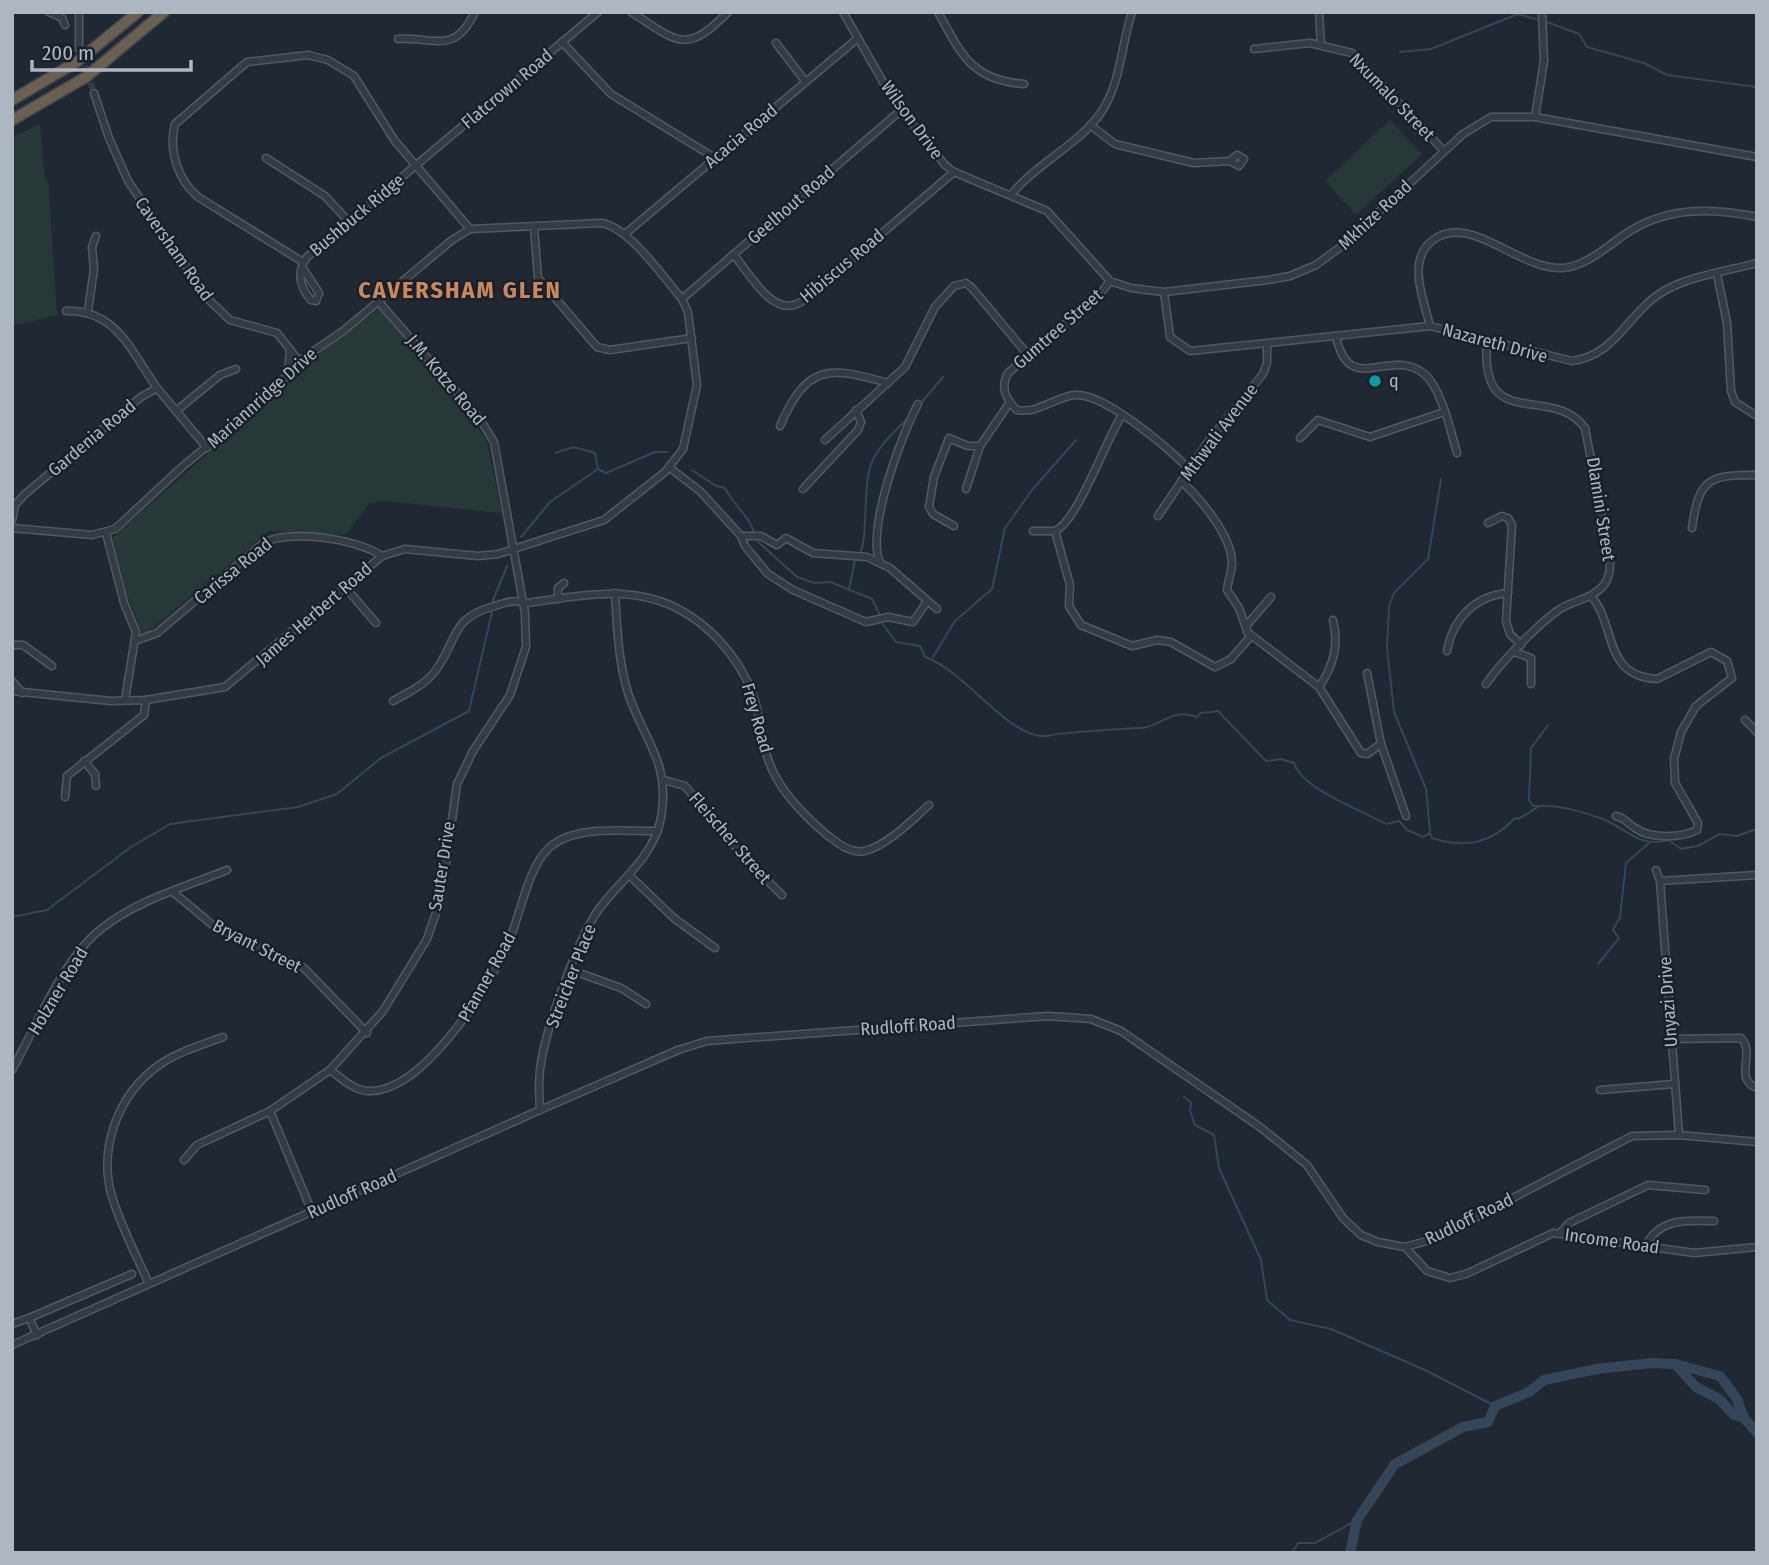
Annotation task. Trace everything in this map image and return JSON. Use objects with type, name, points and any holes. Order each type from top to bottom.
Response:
[{"type":"highway","points":[[12,100],[78,61],[138,12]]},
{"type":"highway","points":[[12,121],[94,71],[164,12]]},
{"type":"street","points":[[49,12],[62,18],[65,25]]},
{"type":"street","points":[[79,12],[79,49]]},
{"type":"street","points":[[398,39],[452,41],[463,34],[475,12]]},
{"type":"street","name":"Flatcrown Road","points":[[415,166],[598,12]]},
{"type":"street","points":[[631,12],[681,41],[694,40],[729,12]]},
{"type":"street","name":"Wilson Drive","points":[[843,12],[901,111],[954,172],[1011,195]]},
{"type":"street","points":[[938,12],[969,63],[1003,82],[1024,84]]},
{"type":"street","points":[[1111,281],[1054,216],[1011,195],[1043,163],[1090,125],[1105,106],[1111,93],[1132,12]]},
{"type":"street","points":[[1320,12],[1321,44]]},
{"type":"street","points":[[1535,117],[1544,61],[1542,12]]},
{"type":"street","name":"Acacia Road","points":[[625,234],[858,38]]},
{"type":"street","points":[[562,42],[611,94],[715,158]]},
{"type":"street","points":[[776,43],[805,81]]},
{"type":"street","name":"Nxumalo Street","points":[[1254,50],[1302,43],[1321,44],[1355,55],[1444,151]]},
{"type":"street","points":[[302,265],[198,197],[186,186],[178,170],[173,133],[182,115],[247,62],[317,56],[354,76],[395,141],[415,166]]},
{"type":"street","name":"Caversham Road","points":[[94,93],[109,138],[128,181],[209,300],[222,315],[239,323],[271,330],[300,362]]},
{"type":"street","name":"Geelhout Road","points":[[682,299],[901,111]]},
{"type":"street","name":"Mkhize Road","points":[[1111,281],[1131,288],[1164,292],[1269,281],[1304,271],[1343,245],[1463,134],[1490,117],[1535,117],[1757,157]]},
{"type":"street","points":[[1090,125],[1121,146],[1194,163],[1230,161]]},
{"type":"street","points":[[266,158],[325,196],[349,222]]},
{"type":"street","name":"Bushbuck Ridge","points":[[302,265],[319,293],[316,301],[311,300],[301,287],[302,265],[415,166],[470,229]]},
{"type":"street","name":"Hibiscus Road","points":[[734,255],[772,300],[780,307],[790,308],[801,302],[954,172]]},
{"type":"street","points":[[1430,326],[1420,281],[1419,262],[1429,243],[1442,235],[1467,233],[1530,262],[1559,268],[1590,259],[1639,225],[1668,214],[1710,210],[1757,217]]},
{"type":"street","points":[[470,229],[601,223],[611,225],[625,234]]},
{"type":"street","points":[[534,227],[538,278],[597,347],[610,350],[692,338]]},
{"type":"street","points":[[631,241],[634,227]]},
{"type":"street","name":"Mariannridge Drive","points":[[106,533],[207,447],[300,362],[379,302],[452,240],[470,229]]},
{"type":"street","name":"James Herbert Road","points":[[12,691],[146,700],[215,689],[233,682],[382,556],[405,549],[478,556],[512,549],[604,520],[670,468],[682,449],[696,394],[688,312],[682,299],[625,234]]},
{"type":"street","points":[[88,311],[94,268],[92,247],[96,236]]},
{"type":"street","name":"Nazareth Drive","points":[[1164,292],[1168,331],[1177,344],[1196,352],[1430,326],[1556,359],[1587,358],[1611,344],[1646,304],[1662,292],[1757,263]]},
{"type":"street","points":[[1717,274],[1727,323],[1732,397],[1740,407],[1757,416]]},
{"type":"street","name":"Gumtree Street","points":[[1010,402],[1003,387],[1005,377],[1101,293],[1111,281]]},
{"type":"street","points":[[825,440],[909,362],[935,307],[947,292],[962,282],[972,288],[1028,355]]},
{"type":"street","name":"J.M. Kotze Road","points":[[379,302],[490,433],[499,461],[512,549]]},
{"type":"street","points":[[66,311],[88,311],[113,325],[157,388],[207,447]]},
{"type":"street","points":[[1336,336],[1341,357],[1352,366],[1404,365],[1423,373],[1434,387],[1457,453]]},
{"type":"street","name":"Dlamini Street","points":[[1488,340],[1488,374],[1504,397],[1516,404],[1554,407],[1570,413],[1581,422],[1588,435],[1611,559],[1606,582],[1591,596]]},
{"type":"street","name":"Mthwali Avenue","points":[[1158,516],[1189,469],[1263,374],[1268,363],[1266,345]]},
{"type":"street","points":[[287,376],[290,348]]},
{"type":"street","points":[[176,411],[219,374],[236,369]]},
{"type":"street","points":[[780,426],[805,384],[816,374],[824,372],[861,375],[888,383]]},
{"type":"street","name":"Gardenia Road","points":[[12,520],[15,505],[24,495],[141,397],[157,388]]},
{"type":"street","points":[[966,489],[980,446],[1010,402],[1017,410],[1026,411],[1081,395],[1091,397],[1153,435],[1189,469]]},
{"type":"street","points":[[881,565],[875,540],[881,510],[898,446],[918,404]]},
{"type":"street","points":[[803,489],[858,430],[861,422],[856,410]]},
{"type":"street","points":[[1300,438],[1321,420],[1370,438],[1444,412]]},
{"type":"street","points":[[1033,531],[1055,531],[1072,515],[1103,446],[1122,415]]},
{"type":"street","points":[[954,526],[933,514],[929,508],[934,477],[949,438],[968,446],[980,446]]},
{"type":"street","points":[[670,468],[701,492],[744,537],[745,546],[768,574],[782,584],[866,622],[888,617],[913,622],[926,603]]},
{"type":"street","points":[[1692,528],[1698,499],[1713,480],[1727,474],[1757,475]]},
{"type":"street","points":[[1181,481],[1205,504],[1228,550],[1232,565],[1227,588],[1251,636],[1319,687],[1361,753],[1367,754],[1381,744]]},
{"type":"street","points":[[1488,523],[1502,516],[1508,518],[1511,525],[1507,629],[1521,645]]},
{"type":"street","points":[[12,528],[92,535],[106,533],[124,603],[136,632],[125,700]]},
{"type":"street","points":[[1055,531],[1070,585],[1069,606],[1074,617],[1086,627],[1132,646],[1157,640],[1171,642],[1215,667],[1231,659],[1251,636]]},
{"type":"street","name":"Carissa Road","points":[[135,641],[157,633],[262,544],[276,536],[360,543],[382,556]]},
{"type":"street","points":[[744,537],[761,536],[777,545],[786,538],[813,553],[867,557],[895,572],[926,603],[937,609]]},
{"type":"street","name":"Sauter Drive","points":[[184,1160],[204,1140],[270,1111],[330,1070],[367,1032],[416,961],[441,898],[450,813],[457,784],[472,751],[510,695],[520,670],[526,629],[512,549]]},
{"type":"street","points":[[558,599],[558,588],[564,583]]},
{"type":"street","points":[[345,587],[376,623]]},
{"type":"street","points":[[615,593],[619,652],[628,692],[656,750],[664,780]]},
{"type":"street","points":[[1447,651],[1450,630],[1462,614],[1495,596],[1508,593]]},
{"type":"street","name":"Frey Road","points":[[393,701],[418,687],[436,669],[455,631],[467,617],[482,609],[517,600],[635,594],[670,604],[698,621],[716,637],[747,680],[767,756],[777,780],[817,826],[845,848],[857,852],[877,845],[929,805]]},
{"type":"street","points":[[1486,684],[1514,652],[1558,610],[1591,596],[1601,611],[1616,656],[1631,672],[1657,679],[1711,652],[1727,662],[1732,678],[1696,706],[1681,732],[1674,759],[1675,783],[1698,823],[1697,830],[1673,836],[1643,832],[1616,816]]},
{"type":"street","points":[[1246,628],[1271,597]]},
{"type":"street","points":[[1319,687],[1335,653],[1337,636],[1333,620]]},
{"type":"street","points":[[12,645],[23,645],[52,666]]},
{"type":"street","points":[[1514,652],[1531,658],[1531,684]]},
{"type":"street","points":[[1367,673],[1381,744],[1406,816]]},
{"type":"street","points":[[12,681],[22,693]]},
{"type":"street","points":[[65,797],[65,778],[144,715],[146,700]]},
{"type":"street","points":[[1745,720],[1757,732]]},
{"type":"street","points":[[84,761],[95,774],[96,786]]},
{"type":"street","name":"Streicher Place","points":[[540,1110],[542,1056],[571,970],[588,925],[650,851],[658,831],[664,780]]},
{"type":"street","name":"Fleischer Street","points":[[664,780],[685,786],[755,869],[782,895]]},
{"type":"street","name":"Pfanner Road","points":[[330,1070],[353,1086],[372,1091],[396,1081],[437,1052],[464,1019],[498,964],[538,862],[551,845],[581,834],[658,831]]},
{"type":"street","name":"Holzner Road","points":[[12,1070],[70,965],[90,939],[126,912],[227,870]]},
{"type":"street","name":"Unyazi Drive","points":[[1656,870],[1660,881],[1679,1135]]},
{"type":"street","points":[[629,875],[675,919],[715,948]]},
{"type":"street","points":[[1660,881],[1757,875]]},
{"type":"street","name":"Bryant Street","points":[[173,892],[215,927],[304,968],[367,1032]]},
{"type":"street","points":[[571,970],[621,988],[646,1004]]},
{"type":"street","name":"Rudloff Road","points":[[12,1345],[540,1110],[678,1050],[707,1041],[1048,1016],[1080,1017],[1121,1031],[1282,1143],[1307,1165],[1343,1218],[1361,1235],[1378,1242],[1405,1247],[1434,1239],[1622,1140],[1642,1134],[1757,1142]]},
{"type":"street","points":[[149,1284],[113,1199],[107,1172],[110,1137],[127,1097],[142,1079],[160,1064],[223,1037]]},
{"type":"street","points":[[1671,1039],[1744,1039],[1747,1055],[1744,1078],[1748,1084],[1757,1088]]},
{"type":"street","points":[[1600,1090],[1674,1084]]},
{"type":"street","points":[[270,1111],[312,1212]]},
{"type":"street","points":[[1560,1233],[1569,1223],[1648,1185],[1705,1190]]},
{"type":"street","points":[[1646,1245],[1656,1231],[1674,1221],[1714,1221]]},
{"type":"street","name":"Income Road","points":[[1405,1247],[1427,1271],[1450,1278],[1466,1274],[1545,1236],[1560,1233],[1703,1253],[1757,1247]]},
{"type":"street","points":[[12,1324],[132,1274]]},
{"type":"street","points":[[29,1318],[37,1335]]},
{"type":"green space","points":[[1390,120],[1422,154],[1356,215],[1325,181]]},
{"type":"green space","points":[[40,124],[45,181],[48,179],[57,315],[12,326],[12,137]]},
{"type":"green space","points":[[381,307],[486,439],[502,513],[384,501],[370,503],[345,535],[269,531],[143,636],[127,595],[112,538],[295,377],[303,366]]},
{"type":"waterway","points":[[1400,52],[1431,49],[1518,14],[1539,20]]},
{"type":"waterway","points":[[1544,21],[1579,34],[1587,47],[1644,63],[1667,75],[1757,87]]},
{"type":"waterway","points":[[921,403],[943,377]]},
{"type":"waterway","points":[[860,553],[864,541],[867,486],[872,463],[876,453],[908,418]]},
{"type":"waterway","points":[[933,657],[955,621],[992,589],[1005,528],[1032,490],[1076,440]]},
{"type":"waterway","points":[[555,453],[574,447],[595,453],[598,469],[606,473],[655,452],[668,452]]},
{"type":"waterway","points":[[521,537],[550,502],[598,469]]},
{"type":"waterway","points":[[692,470],[716,486],[725,488],[754,533]]},
{"type":"waterway","points":[[1430,831],[1426,789],[1394,712],[1387,648],[1389,606],[1394,593],[1428,559],[1441,479]]},
{"type":"waterway","points":[[755,539],[797,577],[814,583],[830,582],[872,599],[881,617]]},
{"type":"waterway","points":[[849,589],[855,560]]},
{"type":"waterway","points":[[492,603],[507,566]]},
{"type":"waterway","points":[[12,917],[47,910],[131,847],[170,824],[298,807],[337,794],[381,758],[469,711],[492,612]]},
{"type":"waterway","points":[[881,622],[896,642],[920,646],[925,657],[940,664],[1012,723],[1026,731],[1043,736],[1141,728],[1180,714],[1197,717],[1201,713],[1218,711],[1266,761],[1281,759],[1294,763],[1299,773],[1320,790],[1386,824],[1399,821],[1407,830],[1423,837],[1430,833],[1432,838],[1444,841],[1478,842],[1497,833],[1515,818],[1518,819],[1541,806],[1586,813],[1640,839],[1658,842],[1668,840],[1681,849],[1698,846],[1720,834],[1737,836],[1757,829]]},
{"type":"waterway","points":[[1538,806],[1533,806],[1529,800],[1531,748],[1548,725]]},
{"type":"waterway","points":[[1598,964],[1619,938],[1613,930],[1620,917],[1626,863],[1649,843]]},
{"type":"waterway","points":[[1184,1097],[1191,1102],[1190,1111],[1195,1125],[1214,1135],[1219,1168],[1261,1260],[1267,1300],[1290,1320],[1331,1329],[1425,1370],[1495,1406]]},
{"type":"waterway","points":[[1350,1553],[1357,1520],[1395,1464],[1463,1427],[1488,1422],[1495,1406],[1529,1392],[1544,1380],[1597,1369],[1651,1363],[1675,1364],[1720,1376],[1737,1399],[1744,1418],[1757,1433]]},
{"type":"waterway","points":[[1676,1365],[1696,1387],[1719,1399],[1734,1415],[1744,1418]]},
{"type":"waterway","points":[[1292,1553],[1298,1543],[1315,1543],[1357,1520]]},
{"type":"tunnel","points":[[79,49],[94,93]]},
{"type":"place","name":"q","points":[[1375,381]]},
{"type":"district","name":"CAVERSHAM GLEN","points":[[460,290]]}]
